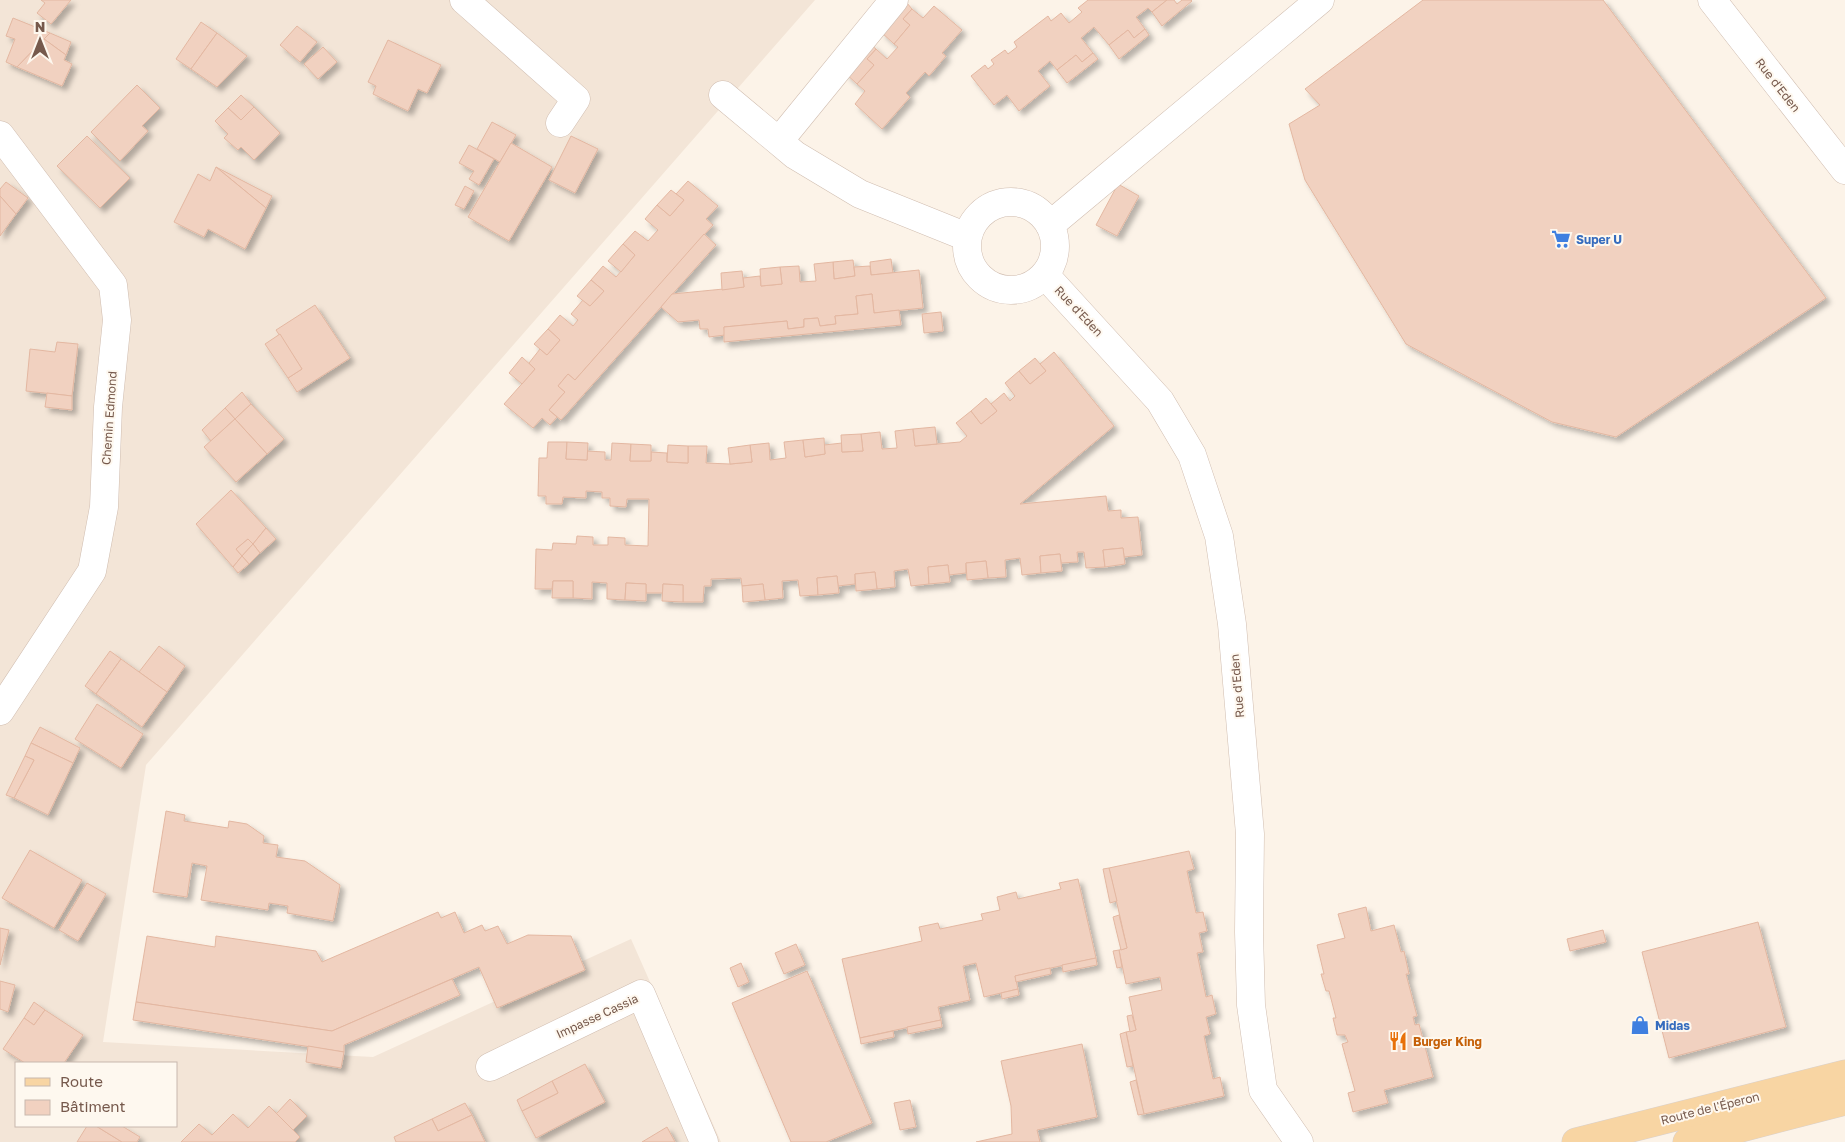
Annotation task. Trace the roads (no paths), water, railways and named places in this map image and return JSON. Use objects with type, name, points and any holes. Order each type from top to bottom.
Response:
[{"type":"main road","name":"Route de l'Éperon","points":[[1576,1142],[1845,1074]]},
{"type":"main road","points":[[1687,1142],[1845,1101]]},
{"type":"street","points":[[464,0],[576,98],[560,123]]},
{"type":"street","points":[[779,141],[894,0]]},
{"type":"street","points":[[1050,224],[1320,0]]},
{"type":"street","name":"Rue d'Eden","points":[[1712,0],[1845,170]]},
{"type":"street","points":[[723,95],[795,155],[860,194],[967,237]]},
{"type":"street","name":"Chemin Edmond","points":[[0,135],[113,285],[117,320],[108,406],[104,507],[92,571],[0,710]]},
{"type":"street","points":[[1012,202],[1034,208],[1050,224],[1055,237],[1056,250],[1052,264],[1045,275],[1034,285],[1020,290],[1006,290],[992,286],[980,278],[971,266],[967,252],[967,237],[973,223],[983,211],[997,204],[1012,202]]},
{"type":"street","name":"Rue d'Eden","points":[[1045,275],[1160,400],[1192,455],[1218,536],[1232,624],[1250,834],[1249,932],[1251,1004],[1263,1090],[1299,1142]]},
{"type":"street","name":"Impasse Cassia","points":[[490,1067],[641,994],[704,1142]]},
{"type":"place","name":"Super U","points":[[1561,239]]},
{"type":"place","name":"Midas","points":[[1640,1025]]},
{"type":"place","name":"Burger King","points":[[1398,1041]]}]
